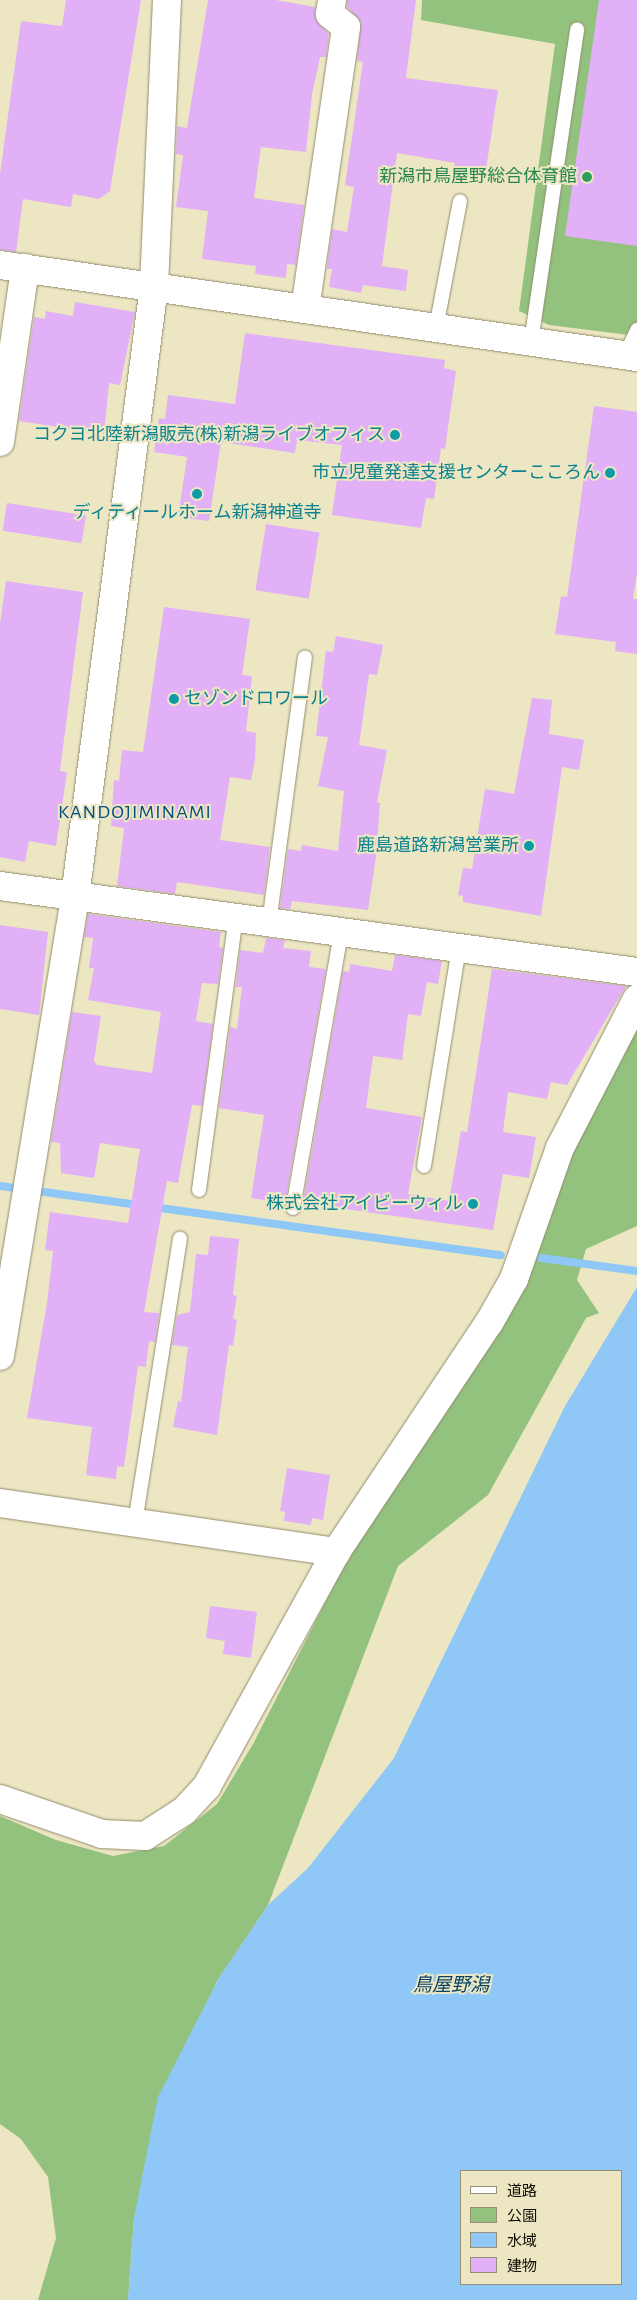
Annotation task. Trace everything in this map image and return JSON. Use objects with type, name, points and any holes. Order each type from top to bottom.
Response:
[{"type":"street","points":[[0,1356],[75,897],[154,286],[167,0]]},
{"type":"street","points":[[305,309],[346,27],[330,14],[332,0]]},
{"type":"street","points":[[0,442],[12,267],[631,356]]},
{"type":"street","points":[[0,886],[637,972]]},
{"type":"street","points":[[0,1798],[102,1834],[145,1836],[184,1811],[207,1786],[336,1552],[490,1323],[514,1279],[560,1148],[637,999]]},
{"type":"street","points":[[0,1503],[336,1552]]},
{"type":"lane","points":[[531,342],[577,29]]},
{"type":"lane","points":[[436,328],[460,201]]},
{"type":"lane","points":[[631,356],[637,330]]},
{"type":"lane","points":[[269,923],[305,657]]},
{"type":"lane","points":[[199,1190],[236,918]]},
{"type":"lane","points":[[293,1208],[341,932]]},
{"type":"lane","points":[[424,1166],[460,948]]},
{"type":"lane","points":[[135,1523],[180,1239]]},
{"type":"green space","name":"新潟市鳥屋野総合体育館","points":[[422,0],[637,0],[637,336],[549,325],[519,311],[555,44],[421,20]]},
{"type":"green space","points":[[637,1030],[637,1226],[586,1249],[577,1280],[599,1313],[586,1318],[488,1495],[398,1566],[268,1905],[216,1983],[134,2218],[128,2300],[38,2300],[56,2238],[48,2177],[21,2139],[0,2124],[0,1816],[56,1840],[113,1856],[164,1846],[217,1804],[253,1744],[354,1546]]},
{"type":"water","name":"鳥屋野潟","points":[[637,1287],[637,2300],[128,2300],[134,2218],[158,2097],[220,1976],[268,1905],[308,1868],[394,1758],[565,1406]]},
{"type":"building","points":[[66,0],[141,0],[110,191],[99,199],[73,194],[71,207],[23,199],[16,252],[0,250],[0,174],[21,21],[62,26]]},
{"type":"building","points":[[208,0],[276,0],[315,7],[316,20],[329,34],[326,57],[320,57],[312,94],[306,152],[261,147],[254,198],[304,205],[296,265],[287,264],[286,278],[255,274],[256,266],[202,259],[208,211],[176,207],[183,155],[176,154],[177,126],[187,128]]},
{"type":"building","points":[[347,0],[416,0],[406,78],[498,90],[485,176],[454,171],[455,163],[397,153],[382,266],[408,270],[406,291],[363,285],[361,293],[329,287],[332,269],[327,269],[332,229],[347,232],[354,187],[345,185],[363,62],[357,61],[361,22],[347,7]]},
{"type":"building","points":[[599,0],[637,0],[637,246],[565,236]]},
{"type":"building","points":[[75,302],[135,312],[120,385],[109,383],[104,434],[19,421],[34,317],[45,319],[46,311],[73,316]]},
{"type":"building","points":[[245,333],[445,360],[444,368],[456,371],[445,449],[441,448],[434,499],[426,498],[421,528],[332,515],[342,445],[297,440],[295,453],[221,442],[209,521],[178,517],[187,457],[154,452],[159,418],[165,419],[168,395],[235,404]]},
{"type":"building","name":"市立児童発達支援センターこころん","points":[[594,406],[637,412],[637,573],[633,599],[637,599],[637,654],[615,651],[616,642],[555,634],[561,596],[567,597]]},
{"type":"building","points":[[7,503],[86,516],[82,543],[3,531]]},
{"type":"building","points":[[266,524],[319,532],[309,599],[256,590]]},
{"type":"building","points":[[6,581],[83,592],[60,771],[67,772],[56,846],[29,841],[25,862],[0,857],[0,624]]},
{"type":"building","points":[[164,607],[250,619],[242,675],[252,676],[246,731],[256,733],[255,760],[251,780],[230,777],[220,840],[270,847],[264,895],[177,882],[175,894],[117,886],[124,828],[111,826],[114,780],[119,781],[122,750],[143,752]]},
{"type":"building","points":[[336,636],[383,645],[377,675],[369,674],[359,745],[387,750],[377,803],[380,803],[376,857],[368,910],[292,901],[290,909],[280,908],[288,849],[301,851],[302,845],[338,851],[344,791],[318,786],[328,737],[316,736],[326,651],[333,652]]},
{"type":"building","points":[[532,698],[552,700],[549,734],[584,740],[579,770],[562,767],[541,916],[463,902],[463,896],[458,895],[463,868],[472,869],[485,789],[514,794]]},
{"type":"building","points":[[88,914],[221,932],[219,947],[223,948],[218,984],[202,983],[196,1021],[213,1024],[202,1106],[192,1105],[178,1183],[167,1181],[144,1312],[159,1313],[155,1342],[149,1341],[146,1367],[138,1366],[124,1467],[117,1466],[116,1479],[86,1475],[92,1427],[27,1418],[47,1303],[53,1251],[45,1250],[50,1212],[128,1223],[140,1149],[100,1143],[94,1178],[61,1173],[60,1143],[51,1142],[72,1012],[101,1016],[94,1061],[97,1065],[152,1073],[161,1012],[88,1000],[94,968],[89,968],[93,938],[84,937]]},
{"type":"building","points":[[0,925],[48,932],[39,1015],[0,1009]]},
{"type":"building","points":[[266,938],[285,940],[283,948],[311,951],[309,967],[326,969],[285,1203],[251,1198],[264,1115],[219,1108],[230,1027],[237,1029],[242,987],[236,987],[240,950],[263,953]]},
{"type":"building","points":[[395,955],[442,961],[438,984],[427,982],[421,1016],[408,1014],[402,1060],[373,1056],[366,1108],[422,1117],[408,1194],[449,1201],[461,1131],[467,1132],[492,969],[626,986],[567,1085],[551,1082],[547,1099],[508,1092],[503,1132],[536,1137],[529,1178],[503,1174],[493,1230],[303,1203],[343,971],[349,972],[350,964],[392,971]]},
{"type":"building","points":[[210,1236],[239,1239],[233,1295],[237,1296],[233,1319],[237,1320],[233,1346],[229,1345],[217,1435],[173,1427],[178,1401],[181,1402],[188,1347],[172,1345],[177,1315],[190,1312],[196,1254],[208,1255]]},
{"type":"building","points":[[287,1468],[330,1475],[323,1520],[312,1518],[311,1525],[284,1521],[285,1512],[280,1511]]},
{"type":"building","points":[[210,1606],[257,1612],[251,1658],[223,1654],[225,1641],[206,1638]]},
{"type":"waterway","points":[[0,1186],[139,1205]]},
{"type":"waterway","points":[[153,1207],[501,1255]]},
{"type":"waterway","points":[[541,1258],[637,1271]]},
{"type":"place","name":"新潟市鳥屋野総合体育館","points":[[587,177]]},
{"type":"place","name":"コクヨ北陸新潟販売(株)新潟ライブオフィス","points":[[395,435]]},
{"type":"place","name":"市立児童発達支援センターこころん","points":[[610,473]]},
{"type":"place","name":"ディティールホーム新潟神道寺","points":[[197,494]]},
{"type":"place","name":"セゾンドロワール","points":[[174,699]]},
{"type":"place","name":"鹿島道路新潟営業所","points":[[529,846]]},
{"type":"place","name":"株式会社アイビーウィル","points":[[473,1204]]},
{"type":"district","name":"KANDOJIMINAMI","points":[[135,812]]}]
